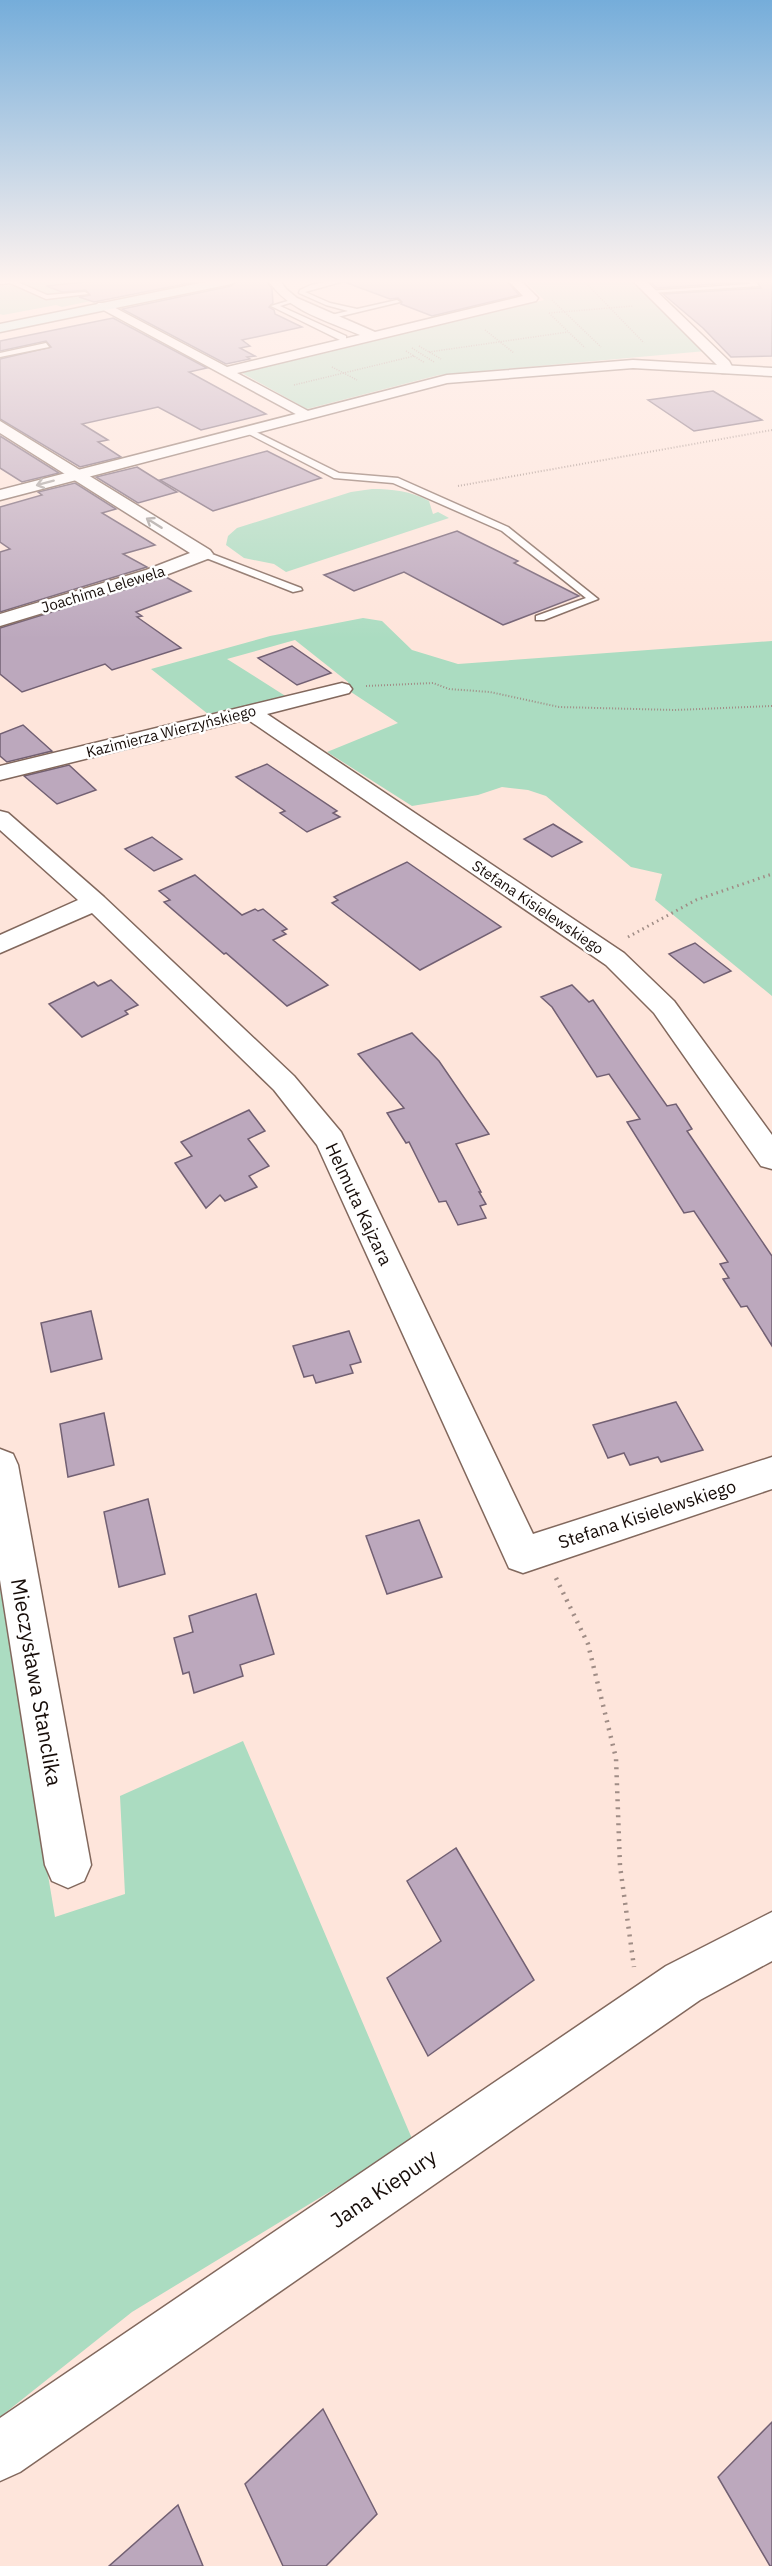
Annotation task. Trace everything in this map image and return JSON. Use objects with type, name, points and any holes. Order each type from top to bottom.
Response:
[{"type":"street","points":[[277,400],[305,415]]},
{"type":"street","points":[[0,495],[363,400]]},
{"type":"street","points":[[0,426],[204,554]]},
{"type":"street","name":"Joachima Lelewela","points":[[0,620],[152,574],[204,554]]},
{"type":"street","name":"Kazimierza Wierzyńskiego","points":[[0,773],[342,689]]},
{"type":"street","name":"Stefana Kisielewskiego","points":[[251,712],[615,959],[664,1007],[772,1158]]},
{"type":"street","name":"Helmuta Kajzara","points":[[0,818],[95,902],[284,1083],[330,1140],[533,1552]]},
{"type":"street","points":[[0,945],[95,902]]},
{"type":"street","name":"Mieczysława Stanclika","points":[[0,1465],[68,1865]]},
{"type":"street","name":"Stefana Kisielewskiego","points":[[533,1552],[772,1473]]},
{"type":"street","name":"Jana Kiepury","points":[[0,2452],[682,1983],[772,1935]]},
{"type":"lane","points":[[248,430],[337,476],[395,480],[505,529],[593,599],[540,618]]},
{"type":"lane","points":[[204,554],[297,590]]},
{"type":"path","points":[[422,492],[772,430]]},
{"type":"path","points":[[342,689],[433,682],[449,689],[490,692],[559,707],[675,710],[772,706]]},
{"type":"path","points":[[602,950],[696,900],[772,874]]},
{"type":"path","points":[[533,1552],[588,1644],[616,1758],[620,1866],[640,2012]]},
{"type":"green space","points":[[290,400],[343,400],[307,409]]},
{"type":"green space","points":[[372,489],[394,490],[415,495],[429,501],[433,514],[438,512],[449,518],[286,572],[274,564],[244,558],[226,545],[228,536],[237,528],[351,492]]},
{"type":"green space","points":[[363,618],[382,621],[412,650],[458,664],[772,641],[772,996],[655,900],[662,874],[631,867],[546,796],[528,790],[502,787],[478,795],[412,806],[327,752],[398,723],[351,692],[348,682],[295,640],[227,659],[287,697],[208,714],[151,669],[270,636]]},
{"type":"green space","points":[[0,1587],[55,1917],[125,1894],[120,1796],[243,1741],[413,2141],[132,2312],[0,2417]]},
{"type":"building","points":[[0,400],[240,400],[266,414],[201,430],[158,407],[82,424],[108,440],[98,442],[121,457],[80,467],[0,419]]},
{"type":"building","points":[[648,400],[728,400],[762,420],[694,431]]},
{"type":"building","points":[[0,436],[59,473],[22,482],[0,468]]},
{"type":"building","points":[[267,451],[321,478],[213,511],[160,480]]},
{"type":"building","points":[[137,467],[177,492],[138,503],[96,477]]},
{"type":"building","points":[[75,483],[116,509],[102,513],[155,545],[123,554],[147,567],[0,612],[0,552],[10,549],[0,542],[0,507],[42,495],[38,492]]},
{"type":"building","points":[[457,531],[518,561],[514,563],[579,596],[503,625],[404,572],[354,591],[324,575]]},
{"type":"building","points":[[166,577],[191,591],[136,612],[142,616],[137,617],[181,648],[112,670],[105,664],[22,692],[0,674],[0,628]]},
{"type":"building","points":[[292,646],[331,673],[297,685],[258,658]]},
{"type":"building","points":[[23,725],[52,751],[7,762],[0,756],[0,734]]},
{"type":"building","points":[[267,764],[337,811],[333,813],[340,817],[307,832],[280,813],[285,811],[236,777]]},
{"type":"building","points":[[69,765],[96,790],[57,804],[24,776]]},
{"type":"building","points":[[553,824],[582,842],[552,857],[524,839]]},
{"type":"building","points":[[152,837],[182,859],[154,871],[125,849]]},
{"type":"building","points":[[407,862],[501,927],[420,970],[332,903],[338,900],[334,897]]},
{"type":"building","points":[[195,875],[242,915],[255,909],[258,911],[263,909],[287,929],[282,931],[286,934],[273,940],[328,985],[287,1006],[226,953],[224,954],[164,902],[170,900],[159,891]]},
{"type":"building","points":[[695,943],[731,971],[704,983],[669,954]]},
{"type":"building","points":[[111,980],[138,1005],[125,1011],[128,1014],[82,1037],[49,1004],[94,982],[98,986]]},
{"type":"building","points":[[572,985],[589,1002],[593,1000],[667,1106],[676,1104],[692,1129],[687,1131],[772,1256],[772,1346],[747,1306],[741,1307],[723,1279],[729,1278],[720,1264],[728,1262],[694,1211],[684,1213],[627,1122],[640,1119],[609,1074],[597,1077],[552,1007],[541,997]]},
{"type":"building","points":[[412,1033],[439,1061],[489,1134],[456,1144],[486,1204],[480,1206],[486,1218],[458,1225],[446,1201],[439,1202],[409,1142],[406,1143],[387,1113],[404,1108],[358,1054]]},
{"type":"building","points":[[249,1110],[265,1131],[248,1139],[269,1166],[249,1176],[257,1187],[225,1201],[220,1195],[206,1208],[175,1163],[192,1156],[181,1142]]},
{"type":"building","points":[[91,1311],[102,1359],[51,1372],[41,1323]]},
{"type":"building","points":[[349,1331],[361,1362],[350,1365],[353,1373],[316,1383],[313,1375],[304,1377],[293,1346]]},
{"type":"building","points":[[676,1402],[703,1450],[661,1462],[658,1457],[630,1465],[624,1453],[608,1458],[593,1425]]},
{"type":"building","points":[[104,1413],[114,1465],[68,1477],[60,1424]]},
{"type":"building","points":[[148,1499],[165,1574],[119,1587],[104,1512]]},
{"type":"building","points":[[419,1520],[442,1577],[387,1594],[366,1536]]},
{"type":"building","points":[[256,1594],[274,1654],[240,1665],[243,1676],[194,1693],[189,1672],[183,1674],[174,1638],[193,1632],[189,1616]]},
{"type":"building","points":[[456,1848],[534,1980],[428,2056],[387,1978],[441,1941],[407,1881]]},
{"type":"building","points":[[323,2409],[377,2514],[326,2566],[283,2566],[245,2484]]},
{"type":"building","points":[[772,2422],[772,2566],[770,2566],[718,2477]]},
{"type":"building","points":[[178,2505],[203,2566],[109,2566]]}]
